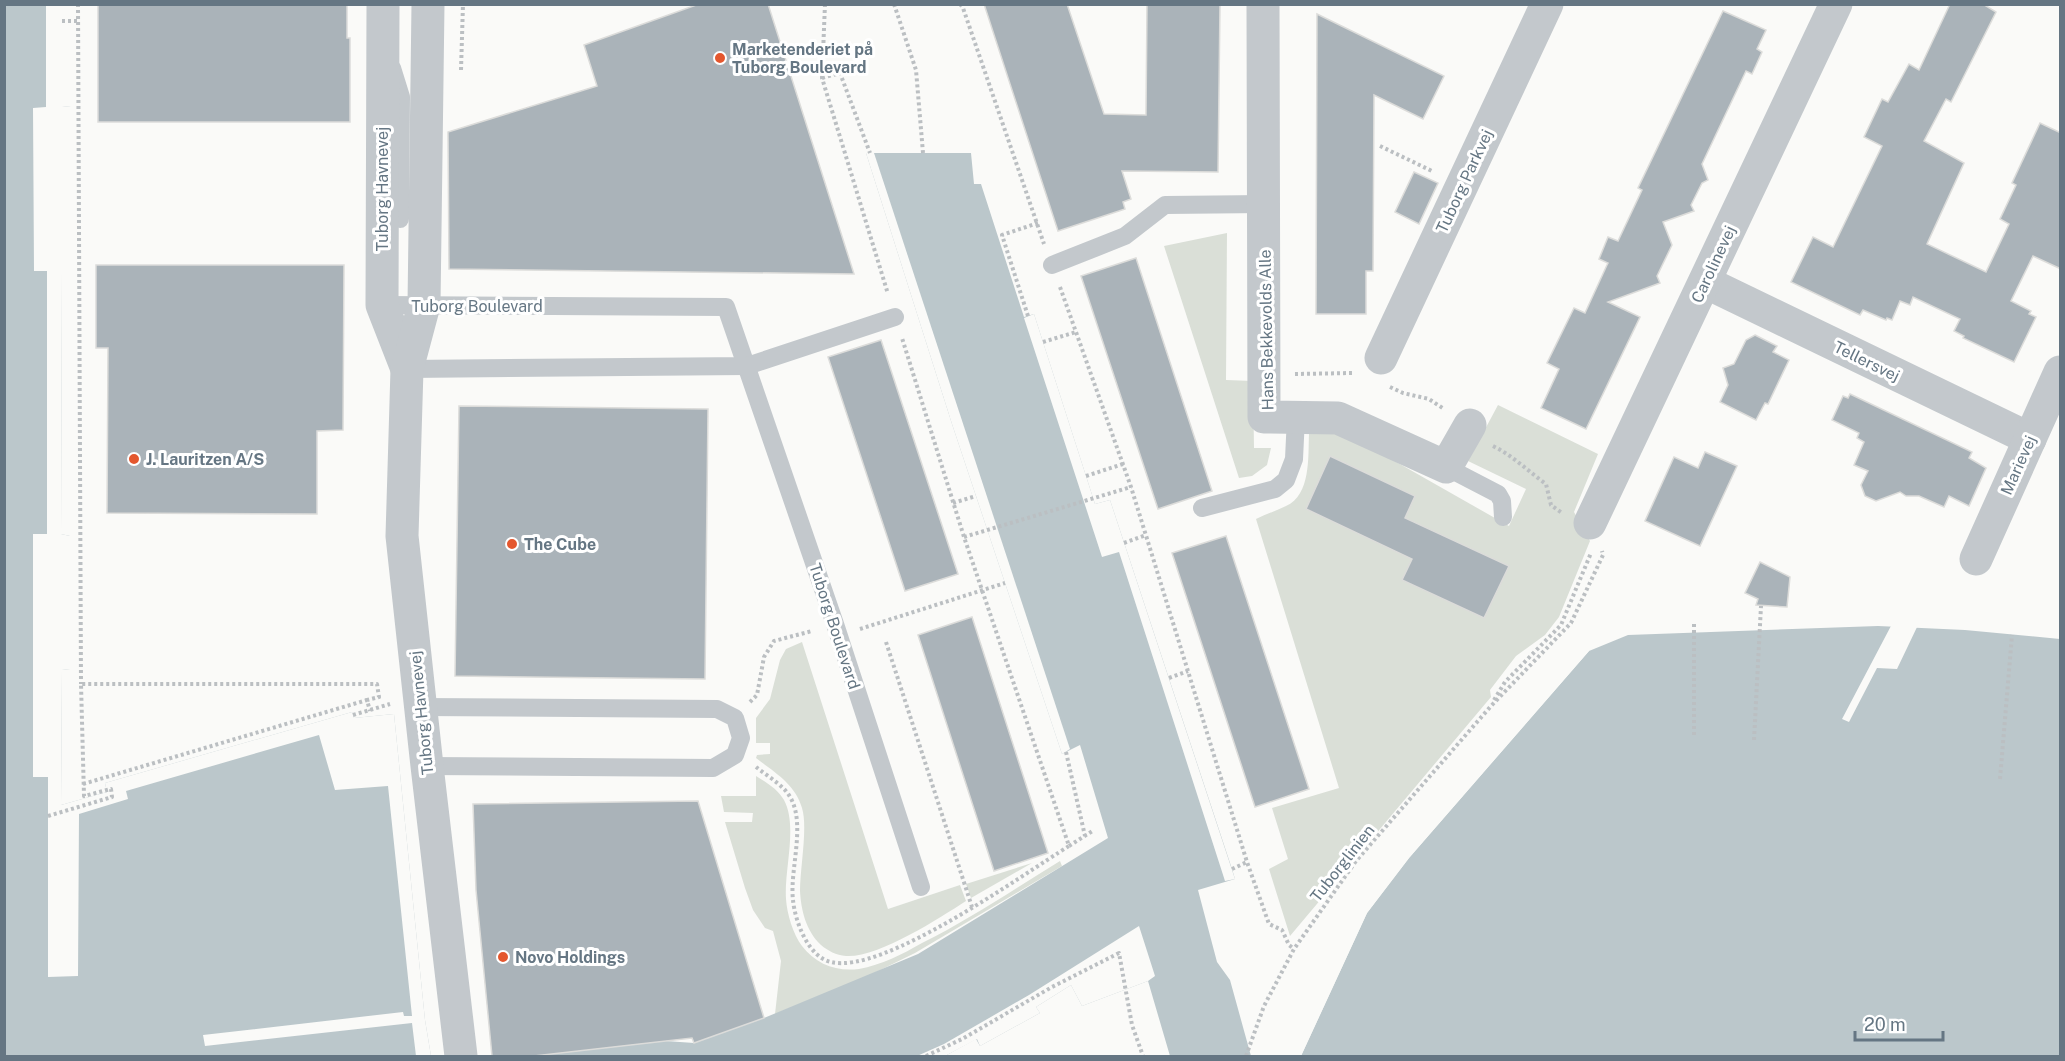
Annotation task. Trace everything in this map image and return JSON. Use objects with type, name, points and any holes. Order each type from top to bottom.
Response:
[{"type":"street","name":"Hans Bekkevolds Alle","points":[[1263,4],[1264,417],[1338,418],[1446,467]]},
{"type":"street","name":"Tuborg Parkvej","points":[[1381,358],[1547,4]]},
{"type":"street","name":"Carolinevej","points":[[1590,523],[1836,4]]},
{"type":"street","name":"Tuborg Havnevej","points":[[428,19],[424,305],[407,369],[402,536],[461,1051]]},
{"type":"street","name":"Tuborg Havnevej","points":[[383,20],[382,305],[407,369]]},
{"type":"street","name":"Tellersvej","points":[[1705,282],[2030,439]]},
{"type":"street","name":"Marievej","points":[[1976,559],[2061,372]]},
{"type":"street","points":[[1446,467],[1470,425]]},
{"type":"lane","points":[[401,97],[428,19]]},
{"type":"lane","points":[[383,20],[401,97],[400,219]]},
{"type":"lane","points":[[1052,265],[1125,236],[1165,205],[1265,204]]},
{"type":"lane","name":"Tuborg Boulevard","points":[[382,305],[726,307],[837,630],[921,887]]},
{"type":"lane","points":[[407,369],[747,366],[895,316]]},
{"type":"lane","points":[[1202,508],[1275,489],[1286,480],[1294,459],[1296,417]]},
{"type":"lane","points":[[1446,467],[1498,494],[1502,501],[1503,517]]},
{"type":"lane","points":[[420,707],[717,709],[735,718],[741,738],[735,755],[713,768],[427,766]]},
{"type":"path","points":[[48,816],[112,797],[111,789],[84,796],[83,784],[78,4]]},
{"type":"path","points":[[461,75],[463,4]]},
{"type":"path","points":[[825,4],[822,78],[953,504],[1069,846]]},
{"type":"path","points":[[894,4],[916,70],[923,153]]},
{"type":"path","points":[[960,4],[1131,487],[1247,862],[1269,924],[1282,930],[1289,945],[1294,949]]},
{"type":"path","points":[[62,21],[78,21]]},
{"type":"path","points":[[822,78],[840,73],[870,153]]},
{"type":"path","points":[[1380,146],[1462,186]]},
{"type":"path","points":[[1028,316],[1002,235],[1038,224]]},
{"type":"path","points":[[1043,342],[1076,332]]},
{"type":"path","points":[[1086,476],[1123,464]]},
{"type":"path","points":[[964,537],[1131,487]]},
{"type":"path","points":[[953,504],[976,496]]},
{"type":"path","name":"Tuborglinien","points":[[1491,706],[1505,682],[1561,625],[1595,545],[1590,523]]},
{"type":"path","points":[[1124,543],[1146,535]]},
{"type":"path","name":"Tuborglinien","points":[[1246,1056],[1264,1006],[1294,949],[1356,861],[1491,706],[1571,623],[1597,568]]},
{"type":"path","points":[[735,718],[757,695],[764,657],[774,641],[837,630],[1005,583]]},
{"type":"path","points":[[1754,740],[1761,606]]},
{"type":"path","points":[[1694,735],[1695,622]]},
{"type":"path","points":[[2000,779],[2012,635]]},
{"type":"path","points":[[886,642],[972,907]]},
{"type":"path","points":[[1169,678],[1188,671]]},
{"type":"path","points":[[81,684],[376,684],[379,697],[83,784]]},
{"type":"path","points":[[353,715],[370,711],[368,700]]},
{"type":"path","points":[[1066,752],[1085,836]]},
{"type":"path","points":[[735,755],[755,766],[785,790],[792,800],[797,812],[792,899],[801,932],[813,951],[830,962],[859,963],[931,933],[1094,830]]},
{"type":"path","points":[[1232,868],[1247,862]]},
{"type":"path","points":[[926,1056],[962,1040],[1052,987],[1119,953],[1132,1025],[1143,1056]]},
{"type":"shaded area","points":[[5,5],[62,5],[62,106],[71,107],[71,271],[62,271],[61,534],[70,536],[70,669],[62,670],[61,805],[107,792],[105,783],[352,712],[354,718],[394,714],[425,1020],[431,1056],[5,1056]]},
{"type":"shaded area","points":[[866,153],[971,153],[974,184],[981,184],[1024,317],[1034,314],[1095,504],[1110,500],[1232,869],[1235,879],[1198,890],[1217,962],[1230,980],[1251,1056],[1170,1056],[1148,981],[1082,1006],[1071,985],[1036,1007],[1040,1013],[980,1046],[976,1039],[945,1056],[534,1056],[666,1041],[694,1043],[764,1018],[918,954],[1108,838],[1080,745],[1062,754],[952,424]]},
{"type":"shaded area","points":[[1227,233],[1226,380],[1253,381],[1254,448],[1271,448],[1267,465],[1252,476],[1239,478],[1164,246]]},
{"type":"shaded area","points":[[1498,405],[1598,454],[1574,512],[1590,541],[1559,617],[1545,635],[1516,656],[1490,690],[1491,697],[1290,936],[1269,869],[1288,859],[1272,808],[1339,788],[1256,519],[1286,506],[1300,493],[1307,474],[1309,434],[1347,434],[1509,526],[1526,489],[1468,461]]},
{"type":"shaded area","points":[[1878,626],[1965,630],[2060,639],[2060,1056],[1301,1056],[1367,913],[1409,858],[1589,651],[1628,635]]},
{"type":"shaded area","points":[[802,642],[888,909],[960,885],[966,901],[908,936],[859,955],[846,956],[829,951],[821,945],[808,927],[803,913],[800,891],[804,837],[802,808],[795,792],[756,758],[757,755],[770,754],[770,743],[756,743],[756,718],[770,699],[780,660],[786,649]]},
{"type":"shaded area","points":[[756,776],[778,792],[788,810],[790,835],[786,899],[793,930],[802,946],[814,958],[835,968],[859,969],[892,959],[957,924],[1060,861],[1062,866],[915,953],[868,976],[775,1014],[781,961],[773,931],[765,928],[753,910],[725,822],[752,822],[753,813],[724,812],[721,796],[756,796]]},
{"type":"shaded area","points":[[1032,863],[971,898],[966,884]]},
{"type":"pier","points":[[46,5],[62,5],[62,106],[71,107],[71,271],[62,271],[61,534],[70,536],[70,669],[62,670],[61,805],[107,792],[105,783],[352,712],[354,718],[394,714],[425,1020],[431,1056],[416,1056],[412,1023],[205,1046],[203,1035],[403,1012],[404,1016],[412,1016],[388,786],[335,790],[319,735],[126,791],[128,799],[79,814],[78,976],[48,977],[48,777],[33,777],[33,534],[47,534],[47,271],[34,271],[33,108],[46,107]]},
{"type":"pier","points":[[866,153],[874,153],[1070,749],[1062,754],[952,424]]},
{"type":"pier","points":[[1034,314],[1095,504],[1110,500],[1235,879],[1225,881],[1119,552],[1102,557],[1024,318]]},
{"type":"pier","points":[[1892,624],[1918,625],[1897,669],[1877,668],[1849,722],[1842,719]]},
{"type":"pier","points":[[1586,650],[1589,651],[1409,858],[1367,913],[1301,1056],[1298,1056],[1365,911],[1407,856]]},
{"type":"pier","points":[[1139,926],[1155,976],[1148,981],[1082,1006],[1071,985],[1036,1007],[1040,1013],[980,1046],[977,1039],[945,1056],[917,1056],[944,1044],[1029,995]]},
{"type":"building","points":[[98,4],[347,4],[347,38],[350,38],[350,122],[98,122]]},
{"type":"building","points":[[699,4],[768,4],[854,274],[449,269],[448,132],[597,86],[584,45]]},
{"type":"building","points":[[984,4],[1067,4],[1104,114],[1146,115],[1147,4],[1220,4],[1218,172],[1122,171],[1131,199],[1123,202],[1125,209],[1058,231]]},
{"type":"building","points":[[1950,4],[1983,4],[1996,12],[1951,102],[1946,99],[1924,141],[1964,163],[1927,244],[1986,272],[2009,224],[2000,219],[2016,185],[2012,183],[2040,123],[2061,133],[2061,269],[2033,256],[2011,301],[2031,311],[2029,314],[2036,317],[2014,362],[1963,338],[1964,336],[1954,331],[1960,319],[1913,297],[1910,305],[1900,301],[1892,320],[1887,318],[1886,320],[1863,310],[1860,315],[1791,282],[1813,237],[1833,247],[1882,146],[1864,137],[1882,99],[1888,102],[1909,64],[1919,70]]},
{"type":"building","points":[[1723,11],[1766,30],[1757,49],[1762,52],[1752,74],[1746,71],[1702,164],[1708,180],[1702,183],[1691,205],[1694,211],[1663,222],[1672,245],[1657,276],[1660,283],[1608,302],[1640,317],[1586,429],[1541,408],[1559,369],[1547,363],[1574,308],[1585,313],[1608,263],[1599,259],[1608,237],[1618,241],[1642,190],[1638,188]]},
{"type":"building","points":[[1317,14],[1444,76],[1423,119],[1374,95],[1373,271],[1366,271],[1366,314],[1316,314]]},
{"type":"building","points":[[1414,172],[1438,183],[1419,224],[1395,212]]},
{"type":"building","points":[[1136,258],[1212,491],[1158,509],[1081,276]]},
{"type":"building","points":[[96,265],[344,265],[343,430],[317,431],[317,514],[107,513],[108,348],[96,348]]},
{"type":"building","points":[[1755,335],[1777,346],[1773,352],[1789,360],[1768,404],[1765,403],[1756,420],[1720,402],[1728,385],[1723,368],[1734,364],[1746,340]]},
{"type":"building","points":[[881,340],[958,574],[905,591],[828,357]]},
{"type":"building","points":[[1850,394],[1972,452],[1969,458],[1986,468],[1969,506],[1949,496],[1944,507],[1919,496],[1906,496],[1900,492],[1876,501],[1865,496],[1861,485],[1868,471],[1854,465],[1864,442],[1857,438],[1859,433],[1832,420],[1843,396],[1848,398]]},
{"type":"building","points":[[459,406],[708,409],[705,679],[455,676]]},
{"type":"building","points":[[1705,452],[1737,466],[1700,546],[1645,521],[1674,457],[1698,468]]},
{"type":"building","points":[[1330,456],[1415,496],[1405,518],[1509,566],[1484,618],[1402,580],[1412,559],[1306,509]]},
{"type":"building","points":[[1226,536],[1309,789],[1255,807],[1172,553]]},
{"type":"building","points":[[1760,562],[1790,577],[1787,607],[1756,605],[1758,599],[1745,593]]},
{"type":"building","points":[[972,617],[1048,853],[994,871],[918,635]]},
{"type":"building","points":[[698,801],[764,1018],[694,1043],[692,1038],[534,1056],[492,1056],[476,890],[473,804]]},
{"type":"place","name":"Marketenderiet på Tuborg Boulevard","points":[[720,58]]},
{"type":"place","name":"J. Lauritzen A/S","points":[[134,459]]},
{"type":"place","name":"The Cube","points":[[512,544]]},
{"type":"place","name":"Novo Holdings","points":[[503,957]]}]
